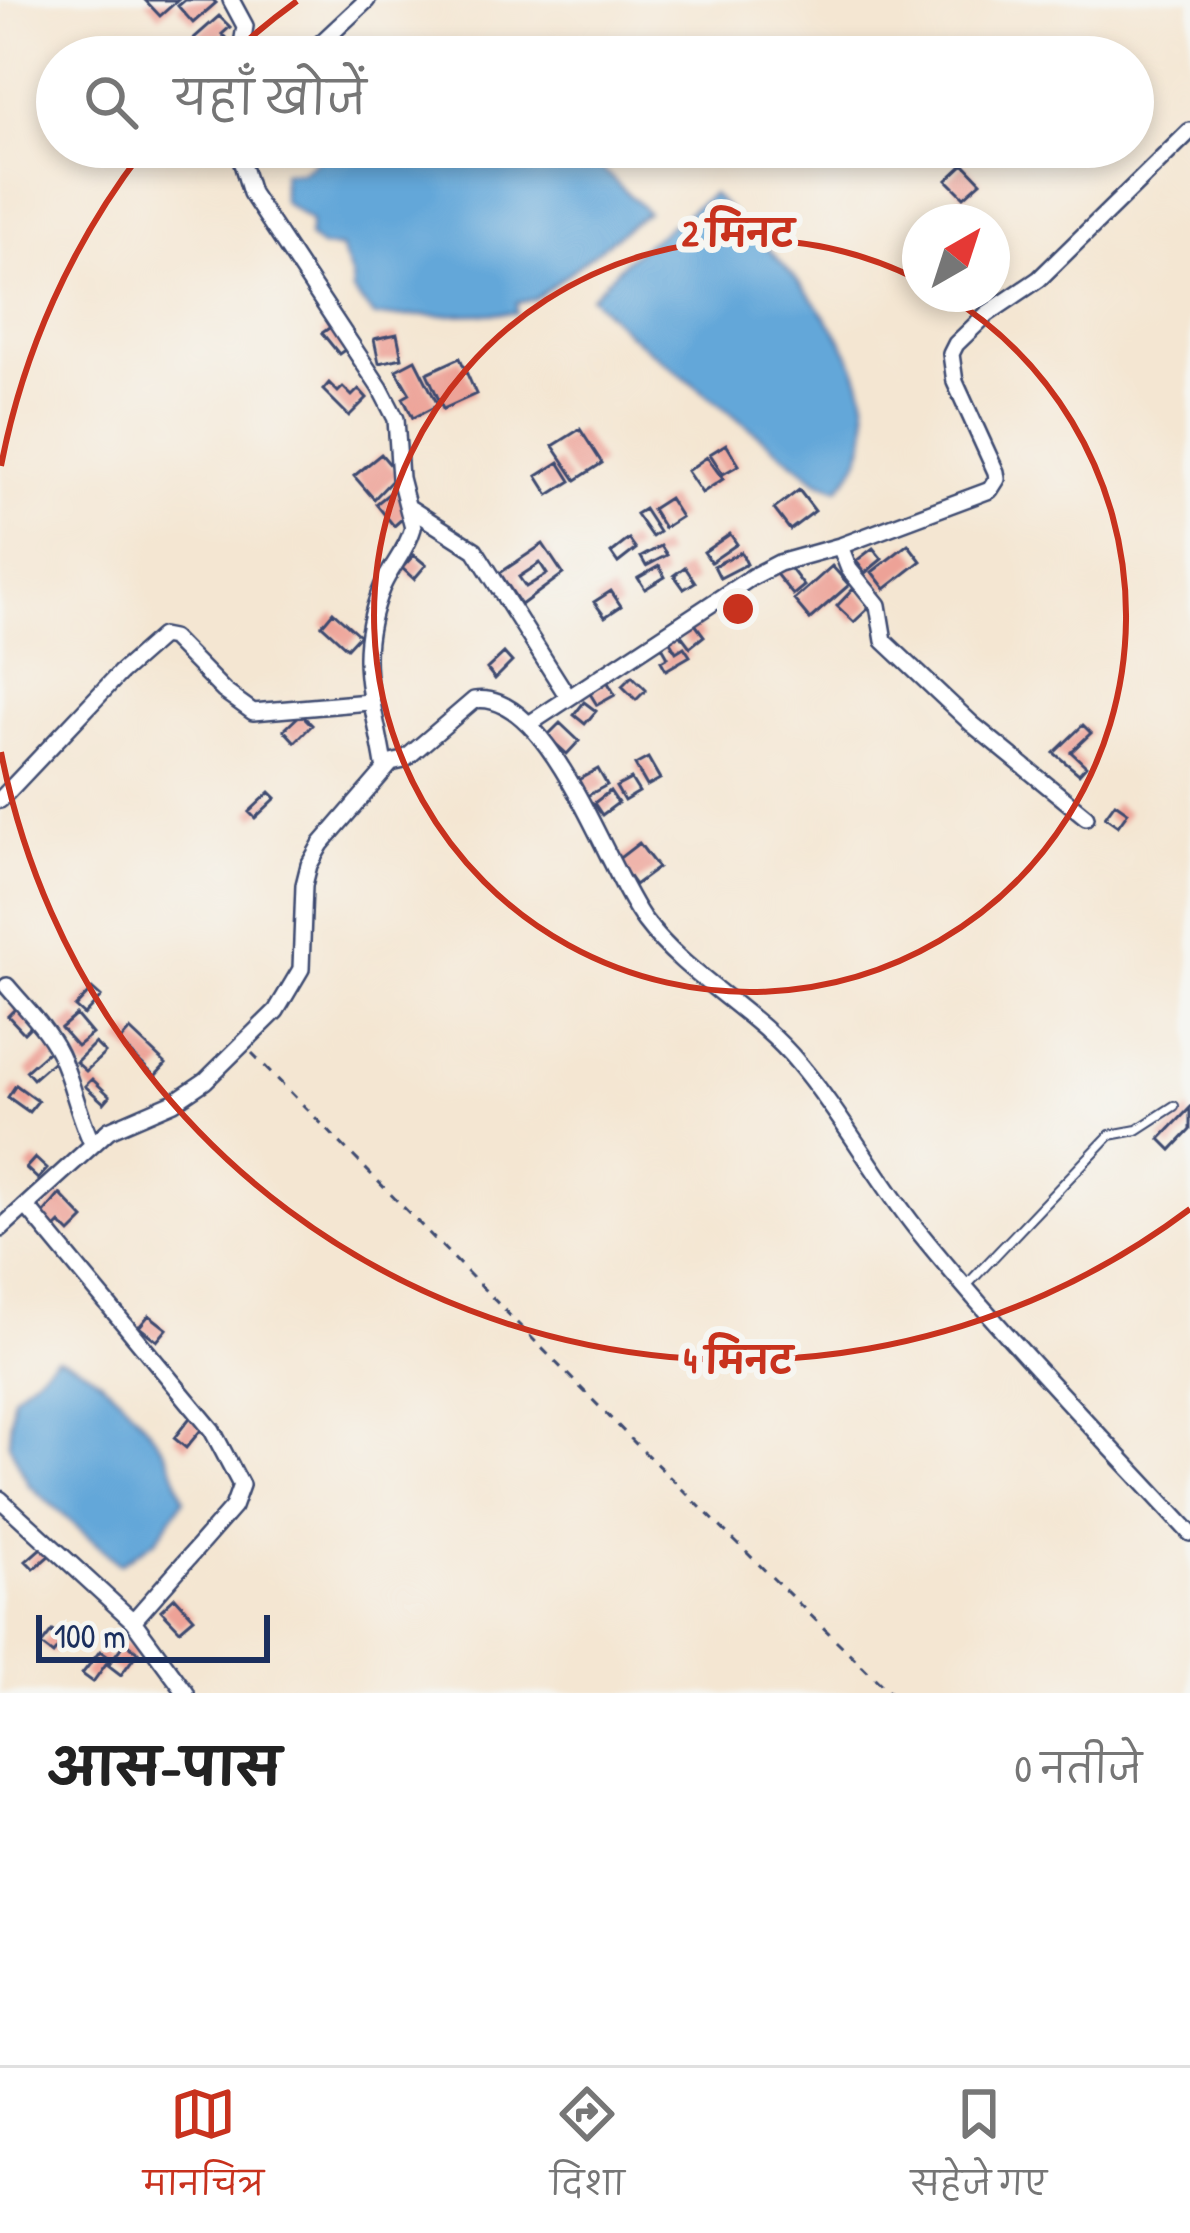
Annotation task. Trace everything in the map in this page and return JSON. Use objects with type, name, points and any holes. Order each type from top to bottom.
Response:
[{"type":"street","points":[[231,0],[244,19],[242,36]]},
{"type":"street","points":[[328,36],[367,0]]},
{"type":"street","points":[[1154,166],[1190,131]]},
{"type":"street","points":[[242,168],[250,193],[396,419],[411,537],[388,575],[373,617],[366,668],[384,765],[411,754],[474,700],[502,705],[529,724],[560,764],[645,922],[796,1060],[879,1180],[965,1286],[1190,1533]]},
{"type":"street","points":[[529,724],[779,563],[979,496],[994,485],[997,472],[955,382],[951,365],[956,344],[987,314],[1053,266],[1152,168]]},
{"type":"street","points":[[411,509],[476,550],[568,697]]},
{"type":"street","points":[[840,546],[849,569],[878,604],[884,641],[972,724],[1086,817]]},
{"type":"street","points":[[0,800],[120,673],[162,636],[172,638],[224,691],[253,712],[369,702]]},
{"type":"street","points":[[0,1229],[28,1208],[92,1143],[126,1121],[188,1095],[276,1011],[297,979],[302,960],[309,865],[321,844],[391,764]]},
{"type":"street","points":[[8,986],[64,1063],[76,1112],[92,1143]]},
{"type":"street","points":[[28,1208],[212,1430],[242,1485],[233,1507],[134,1621]]},
{"type":"street","points":[[0,1499],[134,1621],[186,1693]]},
{"type":"lane","points":[[965,1286],[1111,1135],[1137,1130],[1174,1106]]},
{"type":"path","points":[[242,1043],[638,1446],[890,1693]]},
{"type":"water","points":[[307,168],[601,168],[647,212],[535,299],[517,303],[516,313],[375,317],[353,292],[340,248],[321,247],[309,237],[311,221],[283,201],[283,173]]},
{"type":"water","points":[[712,194],[805,290],[856,370],[866,411],[862,451],[838,489],[817,480],[629,334],[591,297],[627,259]]},
{"type":"water","points":[[56,1358],[87,1371],[129,1406],[166,1453],[184,1499],[156,1540],[120,1564],[29,1485],[9,1443],[13,1396]]},
{"type":"building","points":[[145,0],[178,0],[160,16]]},
{"type":"building","points":[[185,0],[216,3],[193,23],[178,6]]},
{"type":"building","points":[[219,16],[230,27],[224,36],[196,36]]},
{"type":"building","points":[[960,168],[968,168],[981,182],[964,197],[947,180]]},
{"type":"building","points":[[332,326],[349,347],[339,354],[322,333]]},
{"type":"building","points":[[397,334],[402,358],[379,363],[374,339]]},
{"type":"building","points":[[460,358],[476,394],[443,409],[427,373]]},
{"type":"building","points":[[415,360],[438,405],[413,418],[403,398],[410,394],[396,370]]},
{"type":"building","points":[[329,383],[352,396],[359,389],[367,398],[349,416],[323,390]]},
{"type":"building","points":[[580,429],[602,463],[576,480],[553,446]]},
{"type":"building","points":[[726,444],[739,465],[723,474],[710,454]]},
{"type":"building","points":[[381,454],[398,474],[374,499],[354,476]]},
{"type":"building","points":[[707,457],[723,479],[702,493],[687,471]]},
{"type":"building","points":[[559,462],[571,481],[549,495],[537,476]]},
{"type":"building","points":[[396,488],[410,512],[394,526],[376,504]]},
{"type":"building","points":[[799,490],[815,511],[790,530],[774,509]]},
{"type":"building","points":[[669,498],[681,517],[664,528],[652,509]]},
{"type":"building","points":[[644,509],[659,532],[652,537],[636,514]]},
{"type":"building","points":[[730,534],[737,544],[711,562],[704,552]]},
{"type":"building","points":[[629,539],[636,549],[618,563],[611,553]]},
{"type":"building","points":[[543,544],[563,574],[521,605],[500,573]],"holes":[[[540,563],[547,574],[526,587],[519,577]]]},
{"type":"building","points":[[908,544],[921,561],[885,589],[872,572]]},
{"type":"building","points":[[661,546],[667,555],[646,566],[641,557]]},
{"type":"building","points":[[873,548],[882,559],[865,573],[856,561]]},
{"type":"building","points":[[741,552],[747,564],[720,578],[714,566]]},
{"type":"building","points":[[414,555],[426,565],[414,579],[402,568]]},
{"type":"building","points":[[788,565],[804,586],[793,595],[776,574]]},
{"type":"building","points":[[659,566],[665,577],[645,589],[638,578]]},
{"type":"building","points":[[832,566],[849,585],[810,619],[794,600]]},
{"type":"building","points":[[685,567],[695,582],[684,589],[674,575]]},
{"type":"building","points":[[854,588],[872,605],[854,622],[837,606]]},
{"type":"building","points":[[611,591],[621,606],[605,617],[594,602]]},
{"type":"building","points":[[333,612],[359,635],[347,648],[322,625]]},
{"type":"building","points":[[692,620],[704,636],[690,647],[678,631]]},
{"type":"building","points":[[668,638],[676,652],[684,647],[690,656],[666,670],[661,661],[668,657],[660,643]]},
{"type":"building","points":[[504,653],[512,662],[495,679],[487,669]]},
{"type":"building","points":[[632,676],[646,690],[636,700],[622,686]]},
{"type":"building","points":[[607,681],[615,695],[597,705],[589,692]]},
{"type":"building","points":[[584,702],[596,711],[585,724],[574,715]]},
{"type":"building","points":[[301,714],[312,725],[295,742],[284,730]]},
{"type":"building","points":[[560,723],[579,741],[567,754],[547,736]]},
{"type":"building","points":[[1083,725],[1091,733],[1071,752],[1086,766],[1079,774],[1054,753]]},
{"type":"building","points":[[648,758],[660,779],[647,786],[635,765]]},
{"type":"building","points":[[598,769],[607,785],[587,796],[578,780]]},
{"type":"building","points":[[631,779],[639,792],[624,801],[616,787]]},
{"type":"building","points":[[610,791],[618,803],[602,815],[594,803]]},
{"type":"building","points":[[270,792],[276,798],[255,818],[249,812]]},
{"type":"building","points":[[1115,803],[1128,812],[1118,826],[1105,817]]},
{"type":"building","points":[[639,843],[658,868],[635,885],[617,860]]},
{"type":"building","points":[[92,989],[101,997],[84,1015],[75,1007]]},
{"type":"building","points":[[18,1006],[34,1023],[24,1033],[8,1016]]},
{"type":"building","points":[[76,1015],[92,1034],[77,1046],[61,1028]]},
{"type":"building","points":[[130,1030],[166,1064],[155,1076],[119,1042]]},
{"type":"building","points":[[95,1043],[105,1053],[86,1071],[76,1062]]},
{"type":"building","points":[[52,1048],[59,1056],[33,1079],[26,1071]]},
{"type":"building","points":[[92,1079],[110,1096],[104,1103],[85,1086]]},
{"type":"building","points":[[16,1085],[38,1101],[29,1112],[8,1097]]},
{"type":"building","points":[[1190,1108],[1190,1130],[1171,1150],[1160,1139]]},
{"type":"building","points":[[35,1158],[47,1169],[38,1179],[26,1168]]},
{"type":"building","points":[[60,1194],[84,1219],[70,1233],[60,1223],[52,1231],[40,1218]]},
{"type":"building","points":[[149,1315],[167,1329],[157,1341],[139,1327]]},
{"type":"building","points":[[192,1415],[205,1425],[186,1448],[174,1438]]},
{"type":"building","points":[[42,1547],[50,1555],[34,1569],[26,1561]]},
{"type":"building","points":[[175,1597],[194,1618],[180,1630],[161,1610]]},
{"type":"building","points":[[52,1631],[64,1640],[53,1654],[41,1645]]},
{"type":"building","points":[[125,1642],[138,1652],[121,1675],[108,1665]]},
{"type":"building","points":[[100,1651],[110,1658],[93,1682],[82,1674]]}]
